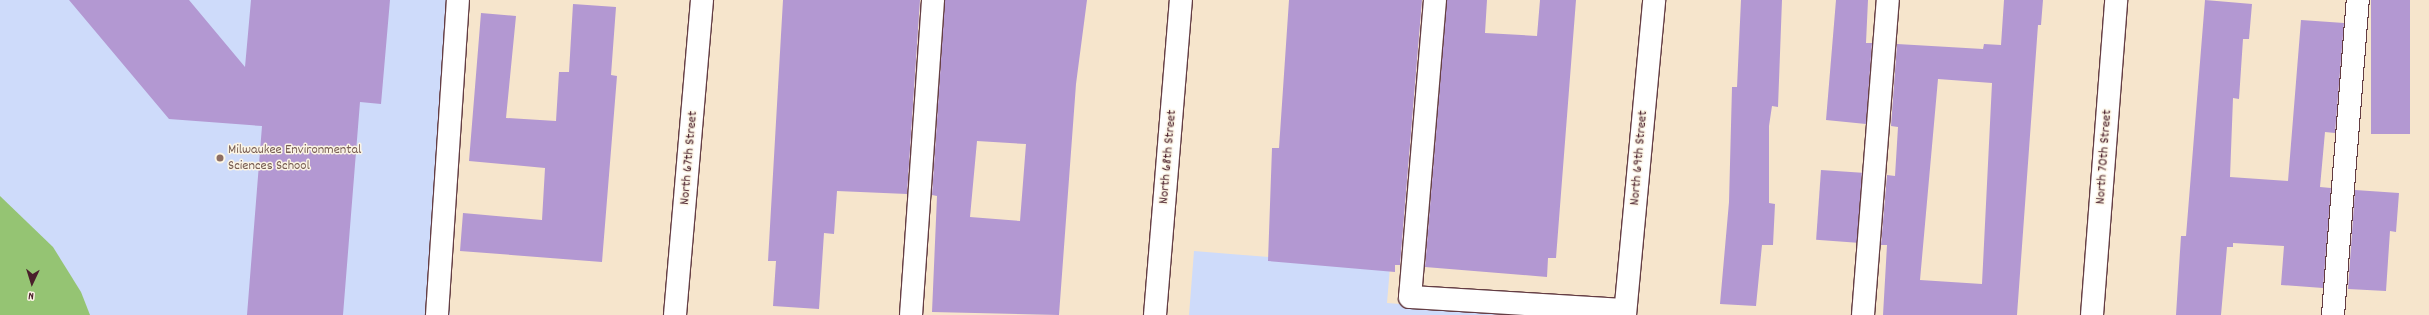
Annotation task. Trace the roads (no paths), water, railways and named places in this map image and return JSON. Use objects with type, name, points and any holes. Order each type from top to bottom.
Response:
[{"type":"street","points":[[437,315],[458,0]]},
{"type":"street","name":"North 67th Street","points":[[675,315],[702,0]]},
{"type":"street","points":[[911,315],[933,0]]},
{"type":"street","name":"North 68th Street","points":[[1155,315],[1181,0]]},
{"type":"street","points":[[1435,0],[1410,297],[1625,313]]},
{"type":"street","name":"North 69th Street","points":[[1625,313],[1654,0]]},
{"type":"street","points":[[1863,315],[1888,0]]},
{"type":"street","name":"North 70th Street","points":[[2092,315],[2116,0]]},
{"type":"street","points":[[2333,315],[2358,0]]},
{"type":"place","name":"Milwaukee Environmental Sciences School","points":[[220,158]]}]
